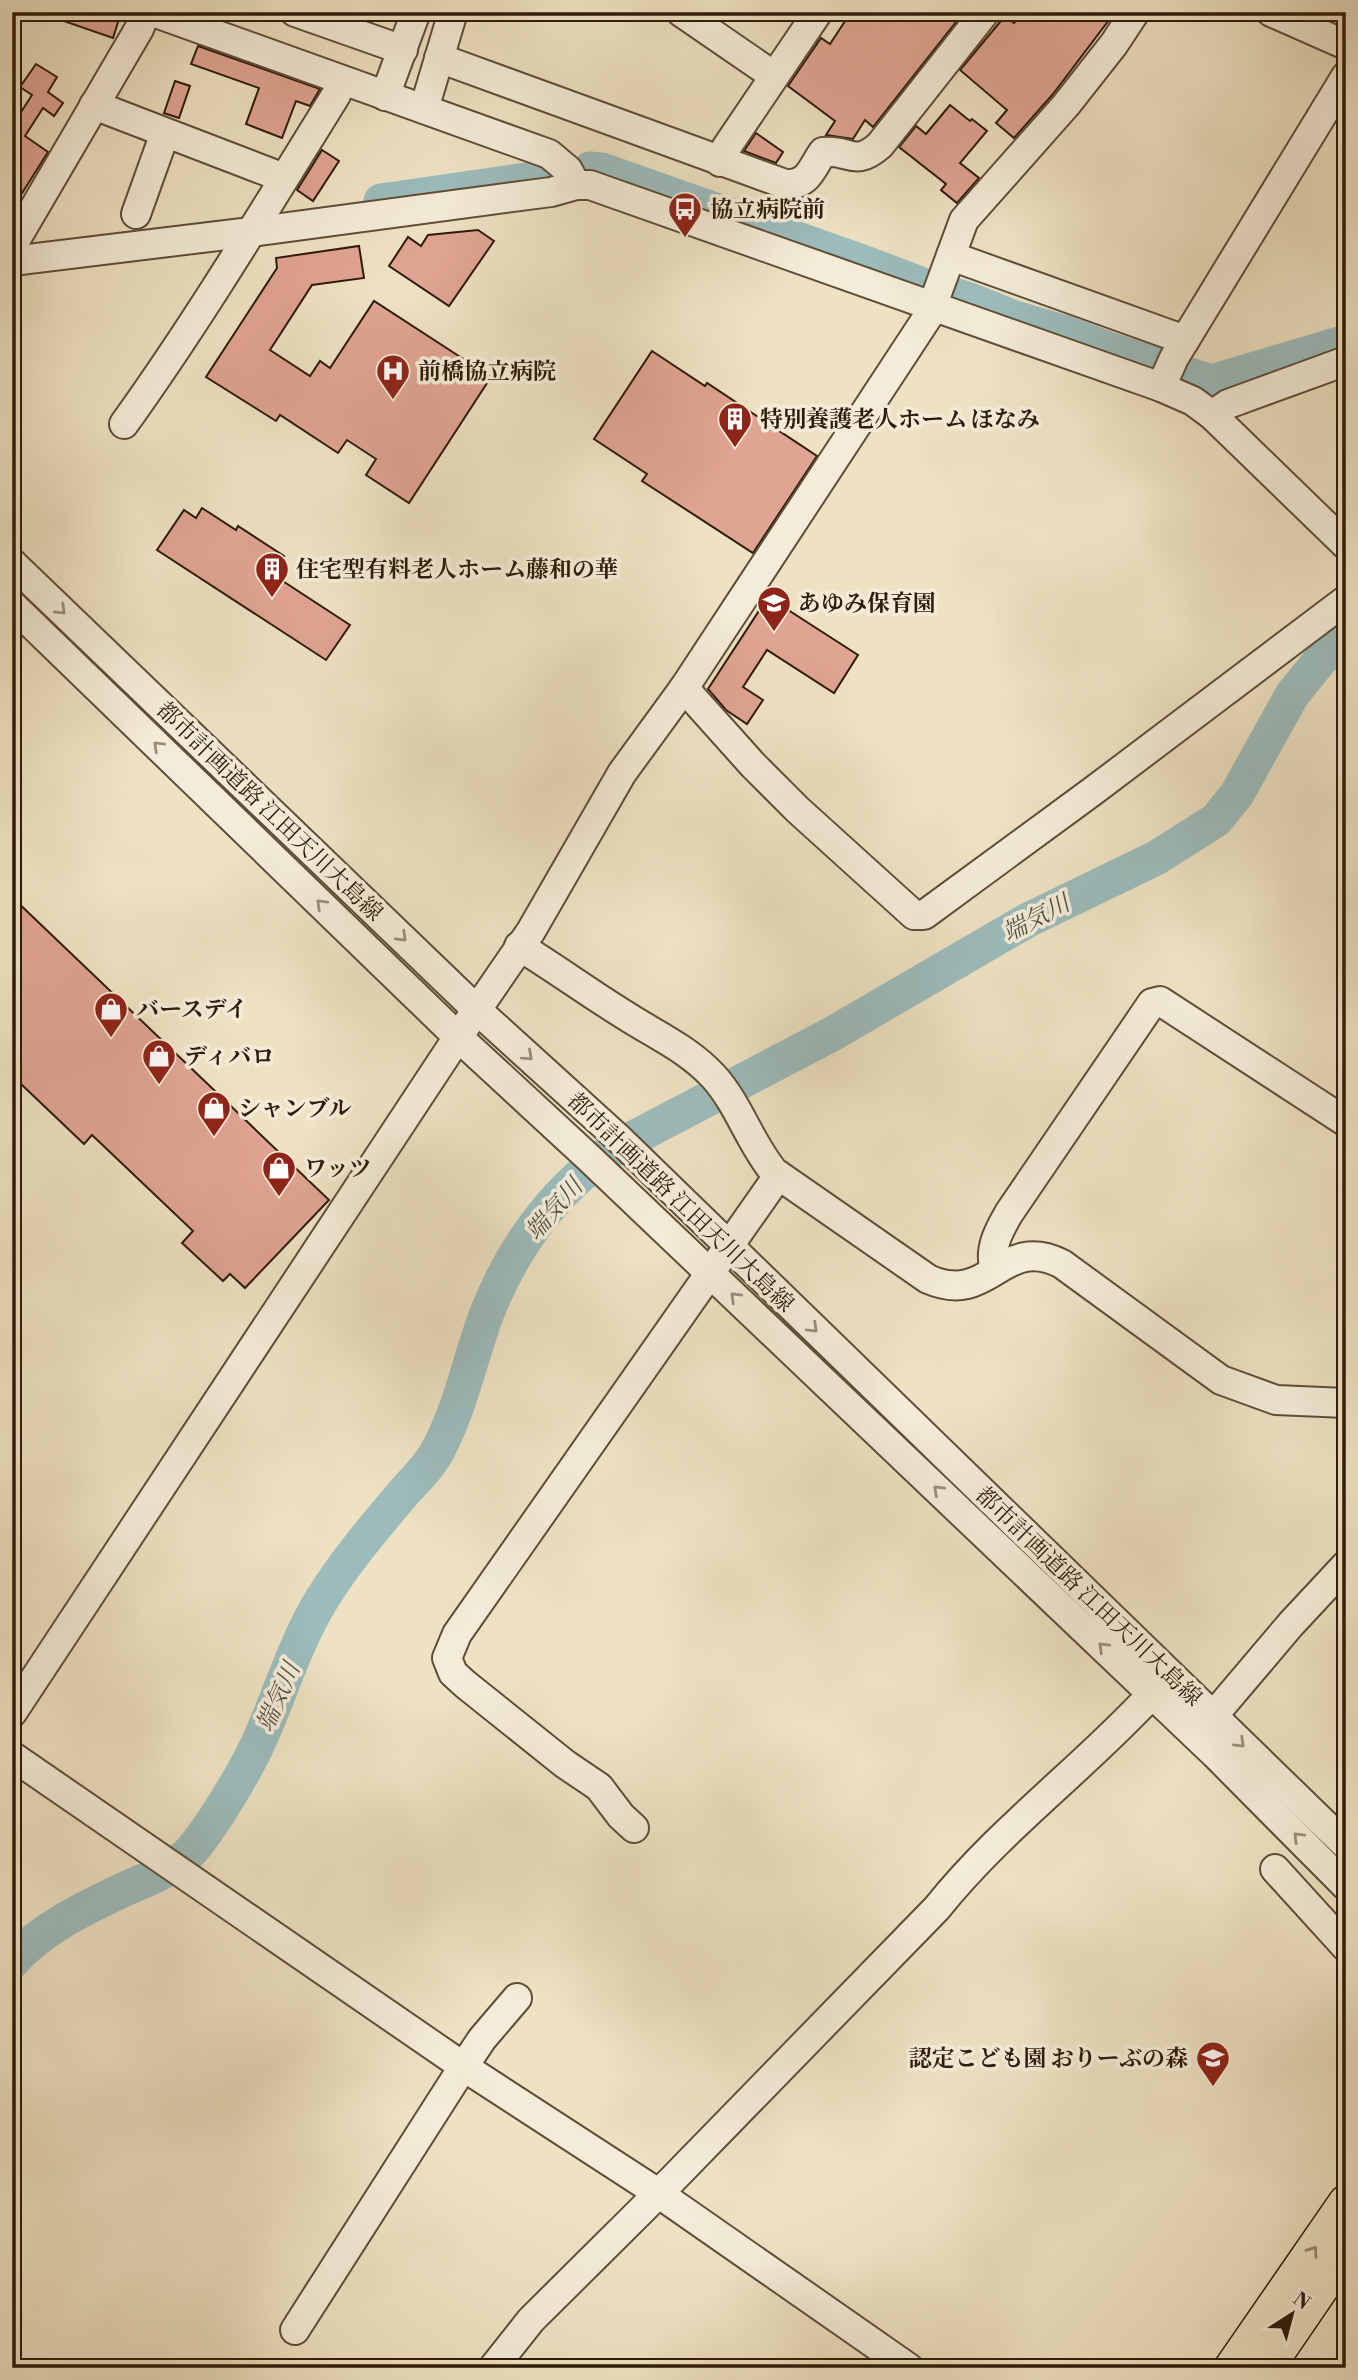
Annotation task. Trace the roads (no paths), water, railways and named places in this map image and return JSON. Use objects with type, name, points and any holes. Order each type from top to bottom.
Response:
[{"type":"main road","points":[[1232,2368],[1346,2203]]},
{"type":"main road","points":[[1266,2368],[1346,2251]]},
{"type":"street","points":[[146,12],[15,241],[12,247],[13,261],[256,223],[551,192],[576,185],[590,185],[936,297],[1172,364]]},
{"type":"street","points":[[153,12],[549,154],[568,170],[576,185]]},
{"type":"street","points":[[295,12],[403,50]]},
{"type":"street","points":[[385,96],[416,12]]},
{"type":"street","points":[[424,109],[453,12]]},
{"type":"street","points":[[681,12],[774,76]]},
{"type":"street","points":[[720,162],[726,148],[818,12]]},
{"type":"street","points":[[439,58],[720,162],[794,185],[810,175],[823,152],[835,151],[864,157],[880,145],[985,12]]},
{"type":"street","points":[[12,1713],[519,946],[558,885],[622,773],[684,688],[929,315],[964,220],[1066,105],[1114,44],[1135,12]]},
{"type":"street","points":[[1271,12],[1346,45]]},
{"type":"street","points":[[1172,364],[1346,76]]},
{"type":"street","points":[[124,424],[161,372],[256,223],[336,95],[342,81]]},
{"type":"street","points":[[94,105],[284,178]]},
{"type":"street","points":[[136,214],[165,133]]},
{"type":"street","points":[[951,256],[1172,364],[1193,401],[1212,415],[1346,545]]},
{"type":"street","points":[[1212,415],[1228,404],[1346,361]]},
{"type":"street","name":"都市計画道路 江田天川大島線","points":[[12,563],[477,1010],[617,1137],[1346,1845]]},
{"type":"street","points":[[684,688],[753,765],[798,810],[914,915],[919,916],[1093,792],[1346,600]]},
{"type":"street","name":"都市計画道路 江田天川大島線","points":[[12,605],[458,1037],[589,1158],[1152,1694],[1346,1886]]},
{"type":"street","points":[[519,946],[636,1022],[677,1044],[697,1060],[724,1092],[760,1155],[778,1176],[937,1283],[948,1286],[966,1285],[1020,1257],[1049,1257],[1222,1380],[1276,1400],[1346,1403]]},
{"type":"street","points":[[995,1270],[992,1261],[994,1246],[1009,1213],[1152,1003],[1160,1001],[1346,1122]]},
{"type":"street","points":[[634,1828],[599,1787],[565,1764],[465,1684],[453,1673],[447,1658],[457,1634],[727,1245],[778,1176]]},
{"type":"street","points":[[1213,1716],[1291,1624],[1346,1565]]},
{"type":"street","points":[[493,2368],[526,2325],[937,1908],[953,1888],[1152,1694]]},
{"type":"street","points":[[12,1756],[464,2067],[658,2193],[909,2368]]},
{"type":"street","points":[[1275,1869],[1346,1947]]},
{"type":"street","points":[[1325,1924],[1346,1903]]},
{"type":"street","points":[[295,2330],[482,2039],[517,1998]]},
{"type":"waterway","points":[[590,169],[602,170],[1012,317],[1211,382],[1346,342]]},
{"type":"waterway","points":[[381,201],[533,179]]},
{"type":"waterway","name":"端気川","points":[[12,1962],[37,1939],[65,1919],[177,1863],[204,1835],[255,1749],[296,1650],[322,1599],[359,1546],[435,1455],[453,1416],[487,1313],[511,1263],[542,1217],[579,1176],[624,1143],[832,1034],[1028,920],[1156,858],[1216,820],[1237,794],[1292,695],[1321,659],[1346,636]]},
{"type":"place","name":"協立病院前","points":[[685,239]]},
{"type":"place","name":"前橋協立病院","points":[[393,401]]},
{"type":"place","name":"特別養護老人ホーム ほなみ","points":[[735,449]]},
{"type":"place","name":"住宅型有料老人ホーム藤和の華","points":[[272,599]]},
{"type":"place","name":"あゆみ保育園","points":[[774,633]]},
{"type":"place","name":"バースデイ","points":[[111,1039]]},
{"type":"place","name":"ディバロ","points":[[159,1086]]},
{"type":"place","name":"シャンブル","points":[[214,1138]]},
{"type":"place","name":"ワッツ","points":[[279,1198]]},
{"type":"place","name":"認定こども園 おりーぶの森","points":[[1213,2088]]}]
